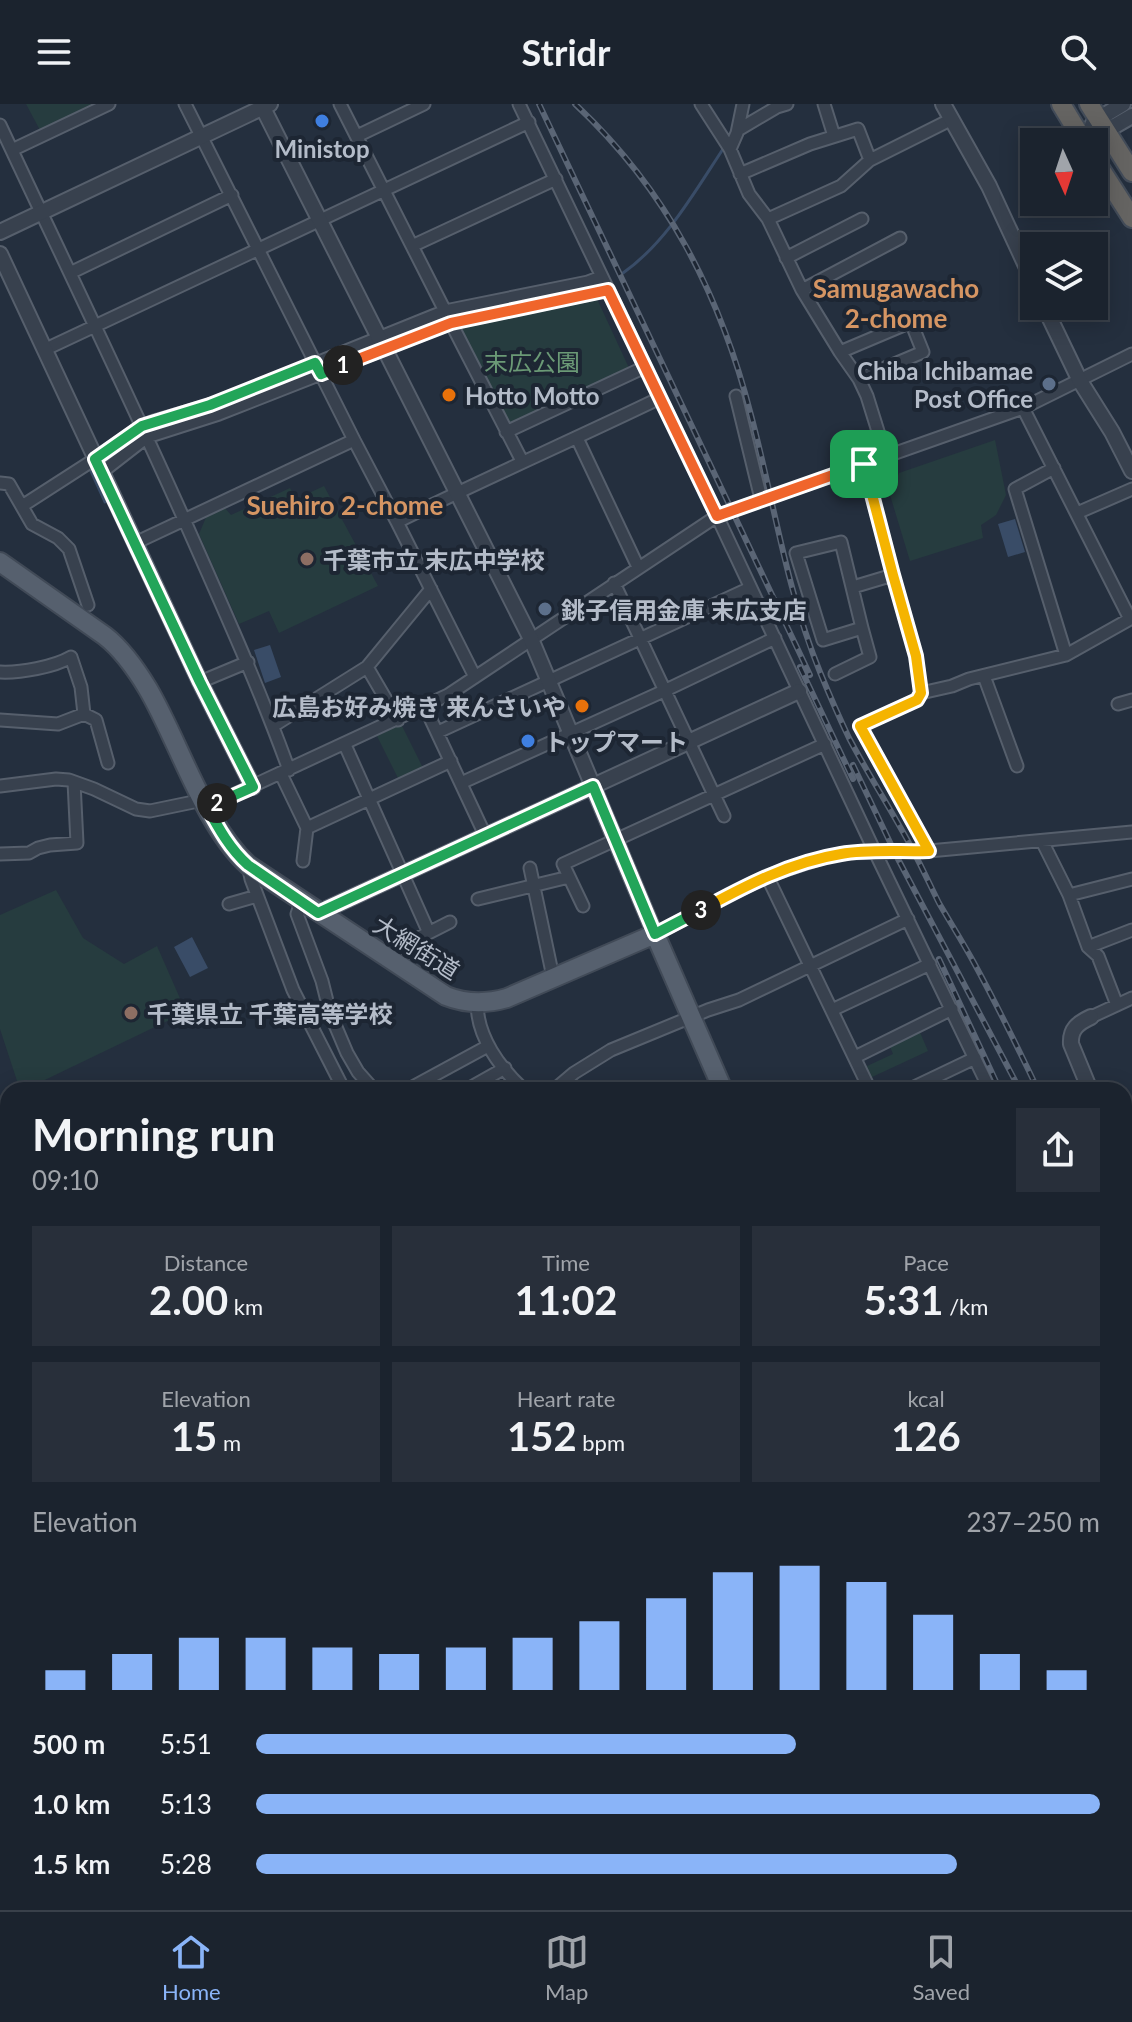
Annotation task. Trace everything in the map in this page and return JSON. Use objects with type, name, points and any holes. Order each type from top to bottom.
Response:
[{"type":"highway","points":[[1061,104],[1075,128]]},
{"type":"highway","points":[[1097,118],[1132,172]]},
{"type":"highway","points":[[1108,181],[1132,218]]},
{"type":"main road","name":"大網街道","points":[[0,562],[120,649],[159,708],[205,804],[231,847],[248,865],[446,996],[477,1003],[507,998],[655,934]]},
{"type":"main road","points":[[655,934],[720,1082]]},
{"type":"street","points":[[12,150],[109,104]]},
{"type":"street","points":[[185,104],[475,677]]},
{"type":"street","points":[[340,104],[445,311]]},
{"type":"street","points":[[357,136],[424,104]]},
{"type":"street","points":[[519,104],[986,1082]]},
{"type":"street","points":[[701,104],[728,145],[749,194],[768,219],[802,290],[859,379],[886,457]]},
{"type":"street","points":[[728,145],[738,130],[743,104]]},
{"type":"street","points":[[738,130],[787,104]]},
{"type":"street","points":[[824,104],[834,136]]},
{"type":"street","points":[[943,104],[989,186],[1020,253]]},
{"type":"street","points":[[1097,118],[1123,104]]},
{"type":"street","points":[[0,232],[265,105],[531,639],[655,934],[767,876],[825,857],[845,853],[929,851],[1132,832]]},
{"type":"street","points":[[1097,118],[1132,116]]},
{"type":"street","points":[[768,219],[841,186],[870,160],[952,119]]},
{"type":"street","points":[[46,349],[529,122]]},
{"type":"street","points":[[0,125],[145,431],[248,662],[307,828],[303,861]]},
{"type":"street","points":[[740,174],[858,129],[870,160]]},
{"type":"street","points":[[412,246],[556,179]]},
{"type":"street","points":[[70,273],[232,195]]},
{"type":"street","points":[[786,258],[862,219]]},
{"type":"street","points":[[802,290],[900,238]]},
{"type":"street","points":[[0,254],[200,682],[253,787]]},
{"type":"street","points":[[22,506],[98,465],[145,431],[219,414],[381,343],[445,311],[601,277]]},
{"type":"street","points":[[381,343],[451,323],[608,290]]},
{"type":"street","points":[[1051,320],[1080,381],[1132,471]]},
{"type":"street","points":[[840,352],[911,322],[923,352],[859,379]]},
{"type":"street","points":[[451,323],[522,461]]},
{"type":"street","points":[[0,786],[56,779],[74,782],[143,810],[205,804],[253,787],[448,695],[717,516],[1023,408],[1132,354]]},
{"type":"street","points":[[506,432],[645,367]]},
{"type":"street","points":[[736,396],[761,499]]},
{"type":"street","points":[[397,522],[660,398]]},
{"type":"street","points":[[921,693],[1066,655],[1130,619],[1023,408]]},
{"type":"street","points":[[577,438],[638,567]]},
{"type":"street","points":[[135,543],[354,440]]},
{"type":"street","points":[[864,464],[916,656],[921,693],[917,700],[860,726],[929,851]]},
{"type":"street","points":[[1054,468],[1015,489],[1066,655]]},
{"type":"street","points":[[0,483],[9,484],[32,524],[58,538],[69,549],[88,605]]},
{"type":"street","points":[[1077,513],[1132,489]]},
{"type":"street","points":[[835,674],[870,657],[841,542],[796,553],[823,640],[862,628]]},
{"type":"street","points":[[853,587],[893,575]]},
{"type":"street","points":[[614,583],[724,816]]},
{"type":"street","points":[[438,732],[750,588]]},
{"type":"street","points":[[273,726],[367,667],[431,589]]},
{"type":"street","points":[[461,783],[775,638]]},
{"type":"street","points":[[0,672],[13,673],[71,657],[81,687],[84,714]]},
{"type":"street","points":[[200,682],[248,662]]},
{"type":"street","points":[[367,667],[398,720]]},
{"type":"street","points":[[984,676],[1017,766]]},
{"type":"street","points":[[318,913],[799,691]]},
{"type":"street","points":[[1118,704],[1132,700]]},
{"type":"street","points":[[425,707],[485,835]]},
{"type":"street","points":[[0,720],[58,724],[84,714],[96,720],[108,763]]},
{"type":"street","points":[[583,906],[563,864],[825,744]]},
{"type":"street","points":[[345,745],[429,933]]},
{"type":"street","points":[[307,828],[451,761]]},
{"type":"street","points":[[0,854],[29,853],[50,845],[77,843],[74,782]]},
{"type":"street","points":[[1042,841],[1069,895],[1088,947],[1098,956],[1117,1005]]},
{"type":"street","points":[[248,865],[248,873],[293,990],[340,1082]]},
{"type":"street","points":[[530,868],[553,977]]},
{"type":"street","points":[[767,876],[866,1082]]},
{"type":"street","points":[[478,899],[569,877]]},
{"type":"street","points":[[1069,895],[1132,879]]},
{"type":"street","points":[[229,904],[257,896]]},
{"type":"street","points":[[301,902],[297,914],[322,981],[330,1013],[347,1053],[367,1082]]},
{"type":"street","points":[[563,1082],[611,1050],[739,1000],[908,919]]},
{"type":"street","points":[[383,956],[450,922]]},
{"type":"street","points":[[1088,947],[1132,930]]},
{"type":"street","points":[[832,1010],[930,964]]},
{"type":"street","points":[[1087,1082],[1070,1037],[1078,1024],[1132,998]]},
{"type":"street","points":[[477,1003],[477,1015],[488,1046],[517,1082]]},
{"type":"street","points":[[855,1057],[952,1009]]},
{"type":"street","points":[[422,1082],[488,1046]]},
{"type":"street","points":[[925,1082],[975,1058]]},
{"type":"street","points":[[480,1082],[505,1068]]},
{"type":"green space","points":[[26,104],[101,104],[41,132]]},
{"type":"green space","name":"末広公園","points":[[590,297],[598,301],[628,371],[508,426],[459,330],[463,323]]},
{"type":"green space","points":[[995,440],[1006,495],[996,515],[981,525],[983,538],[910,561],[890,495],[899,473]]},
{"type":"green space","points":[[324,486],[378,586],[279,633],[269,611],[239,624],[199,534],[207,515],[224,507],[231,515],[290,488],[296,499]]},
{"type":"green space","points":[[401,724],[423,768],[399,780],[377,736]]},
{"type":"green space","points":[[56,890],[83,938],[124,964],[157,946],[186,1012],[41,1082],[17,1082],[0,1029],[0,915]]},
{"type":"green space","points":[[919,1030],[928,1051],[870,1078],[865,1067],[893,1054],[889,1044]]},
{"type":"water","points":[[1015,519],[1025,552],[1008,557],[998,524]]},
{"type":"water","points":[[270,645],[281,677],[265,683],[254,650]]},
{"type":"water","points":[[192,937],[208,968],[190,977],[174,947]]},
{"type":"waterway","points":[[623,273],[667,231],[725,146]]},
{"type":"waterway","points":[[387,341],[440,319],[506,304]]},
{"type":"waterway","points":[[339,360],[376,345]]},
{"type":"waterway","points":[[148,431],[193,415]]},
{"type":"waterway","points":[[95,466],[90,469],[105,502]]},
{"type":"railway","points":[[539,104],[810,675]]},
{"type":"railway","points":[[575,104],[608,137],[663,208],[706,286],[738,370],[789,577],[823,680],[849,738],[982,977],[1034,1082]]},
{"type":"railway","points":[[800,667],[853,779]]},
{"type":"railway","points":[[853,765],[898,859],[1016,1082]]},
{"type":"railway","points":[[939,959],[996,1082]]},
{"type":"place","name":"Ministop","points":[[322,121]]},
{"type":"place","name":"Chiba Ichibamae Post Office","points":[[1049,384]]},
{"type":"place","name":"Hotto Motto","points":[[449,395]]},
{"type":"place","name":"千葉市立 末広中学校","points":[[307,559]]},
{"type":"place","name":"銚子信用金庫 末広支店","points":[[545,609]]},
{"type":"place","name":"広島お好み焼き 来んさいや","points":[[582,706]]},
{"type":"place","name":"トップマート","points":[[528,741]]},
{"type":"place","name":"千葉県立 千葉高等学校","points":[[131,1013]]},
{"type":"district","name":"Samugawacho 2-chome","points":[[896,303]]},
{"type":"district","name":"Suehiro 2-chome","points":[[345,505]]},
{"type":"route","points":[[608,290],[717,516],[864,464],[916,656],[921,693],[917,700],[860,726],[929,851],[845,853],[825,857],[767,876],[655,934],[593,786],[318,913],[248,865],[231,847],[207,807],[253,787],[95,459],[142,426],[210,405],[315,363],[321,374],[451,323],[608,290]]}]
